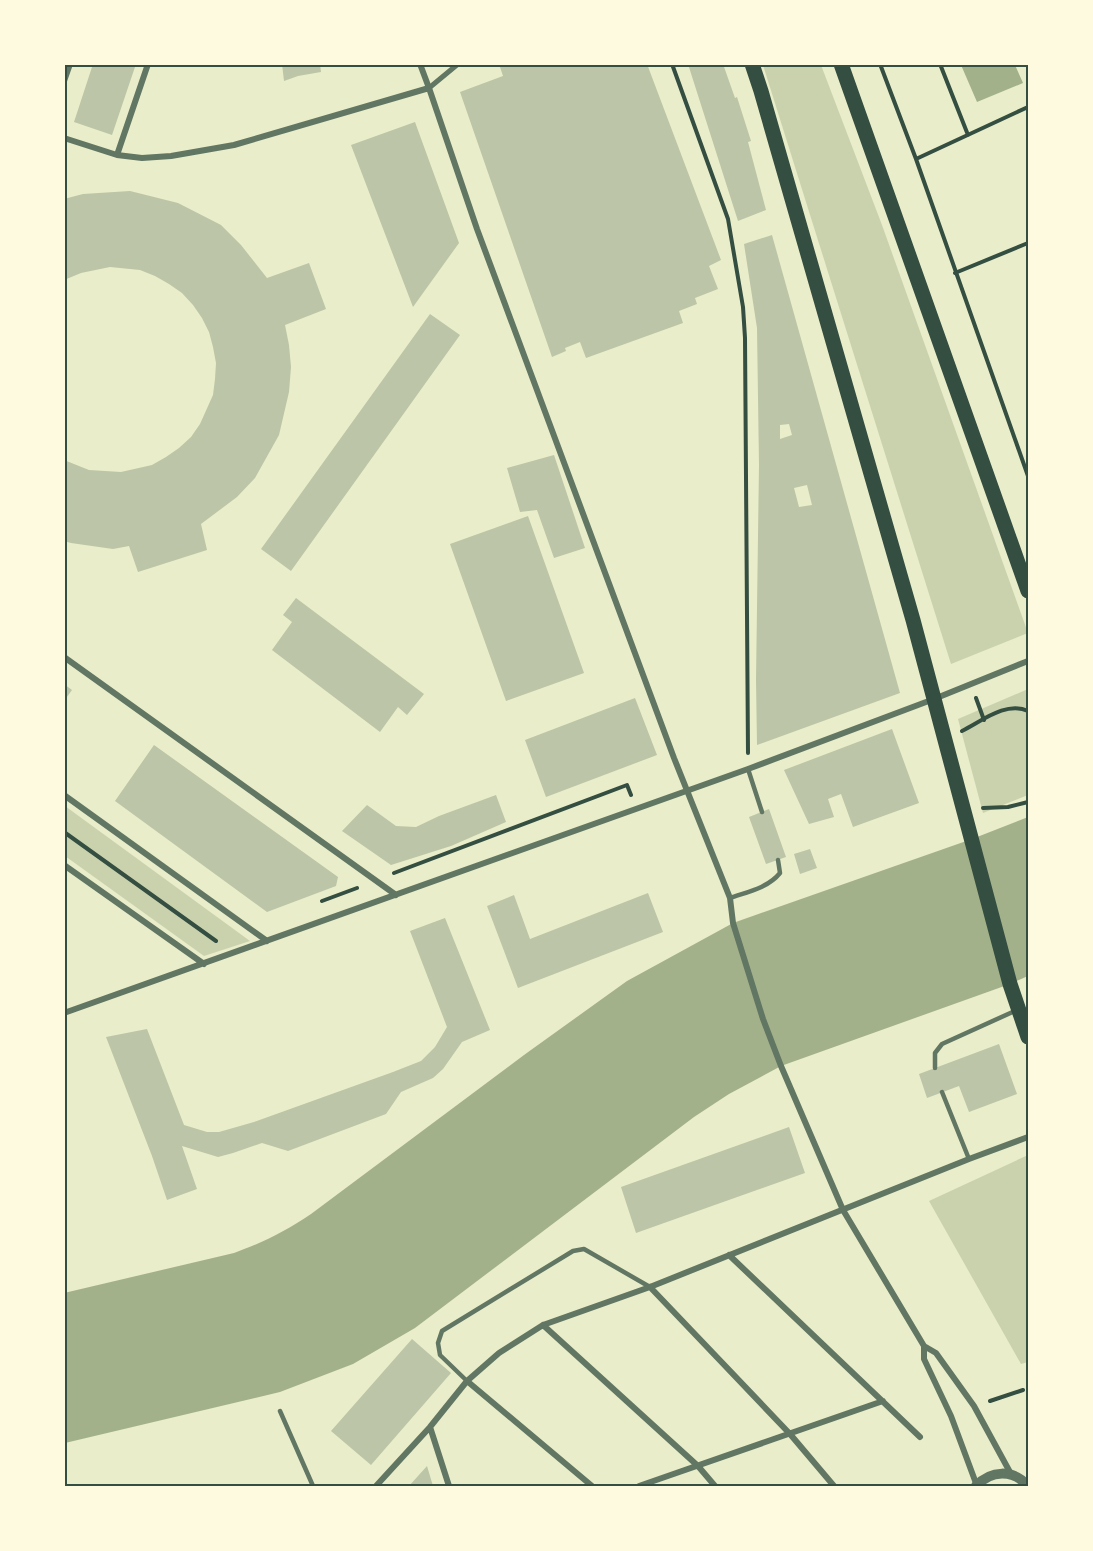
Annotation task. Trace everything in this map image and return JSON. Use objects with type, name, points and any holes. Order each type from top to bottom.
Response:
[{"type":"main road","points":[[752,64],[913,620],[1010,984],[1024,1007],[1029,1037]]},
{"type":"main road","points":[[841,64],[1029,591]]},
{"type":"street","points":[[64,81],[70,64]]},
{"type":"street","points":[[117,155],[148,64]]},
{"type":"street","points":[[420,64],[477,229],[687,791],[730,898],[733,923],[781,1065],[843,1210],[857,1236],[924,1346],[936,1353],[974,1406],[1011,1474]]},
{"type":"street","points":[[64,138],[117,155],[142,158],[171,156],[234,145],[429,88],[458,64]]},
{"type":"street","points":[[64,657],[396,895]]},
{"type":"street","points":[[64,1013],[748,769],[1029,661]]},
{"type":"street","points":[[64,795],[267,941]]},
{"type":"street","points":[[64,865],[204,964]]},
{"type":"street","points":[[376,1486],[430,1427],[467,1381],[499,1353],[543,1325],[650,1287],[1029,1137]]},
{"type":"street","points":[[729,1255],[920,1437]]},
{"type":"street","points":[[650,1287],[790,1434],[834,1486]]},
{"type":"street","points":[[543,1325],[698,1466],[716,1486]]},
{"type":"street","points":[[924,1346],[924,1359],[951,1416],[976,1486],[984,1479],[1002,1473],[1011,1474],[1029,1486]]},
{"type":"street","points":[[467,1381],[592,1486]]},
{"type":"street","points":[[639,1486],[883,1401]]},
{"type":"street","points":[[430,1427],[448,1486]]},
{"type":"lane","points":[[748,769],[762,812]]},
{"type":"lane","points":[[730,898],[765,886],[774,880],[780,873],[778,860]]},
{"type":"lane","points":[[935,1068],[935,1053],[942,1044],[1024,1007]]},
{"type":"lane","points":[[942,1092],[969,1159]]},
{"type":"lane","points":[[467,1381],[440,1355],[438,1343],[442,1332],[573,1251],[584,1249],[650,1287]]},
{"type":"lane","points":[[280,1411],[313,1486]]},
{"type":"path","points":[[672,64],[728,219],[743,307],[748,769]]},
{"type":"path","points":[[940,64],[968,135]]},
{"type":"path","points":[[882,65],[1029,477]]},
{"type":"path","points":[[916,159],[1029,107]]},
{"type":"path","points":[[956,273],[1029,243]]},
{"type":"path","points":[[945,739],[1003,709],[1012,707],[1029,711]]},
{"type":"path","points":[[964,809],[1008,807],[1029,802]]},
{"type":"path","points":[[64,832],[216,941]]},
{"type":"shaded area","points":[[763,65],[821,65],[882,225],[1028,633],[951,664]]},
{"type":"shaded area","points":[[961,65],[1015,65],[1023,83],[977,102]]},
{"type":"shaded area","points":[[1028,689],[1028,795],[983,813],[958,719]]},
{"type":"shaded area","points":[[65,806],[250,941],[204,956],[65,856]]},
{"type":"shaded area","points":[[1028,817],[1028,976],[781,1066],[729,1094],[694,1117],[415,1328],[353,1364],[280,1392],[65,1443],[64,1293],[234,1253],[274,1236],[311,1214],[627,981],[733,923]]},
{"type":"shaded area","points":[[1028,1155],[1028,1362],[1021,1364],[929,1201]]},
{"type":"building","points":[[93,64],[136,64],[112,135],[74,122]]},
{"type":"building","points":[[282,64],[320,64],[321,72],[284,81]]},
{"type":"building","points":[[499,64],[647,64],[721,260],[709,266],[718,289],[695,298],[697,304],[679,311],[683,323],[586,358],[580,342],[552,357],[460,92],[503,76]]},
{"type":"building","points":[[688,64],[723,64],[735,98],[737,97],[751,141],[748,142],[766,210],[738,221]]},
{"type":"building","points":[[415,122],[459,243],[413,307],[351,145]]},
{"type":"building","points":[[130,191],[178,203],[221,225],[241,245],[267,278],[309,263],[326,309],[285,325],[291,367],[289,392],[279,435],[255,478],[237,497],[201,524],[207,550],[138,572],[129,546],[113,549],[64,541],[64,460],[89,470],[121,472],[152,465],[166,457],[191,437],[200,424],[213,395],[216,363],[209,332],[193,305],[182,293],[155,276],[140,270],[110,267],[81,273],[64,280],[64,199],[83,194]]},
{"type":"building","points":[[772,235],[900,693],[757,745],[759,465],[757,328],[744,244]],"holes":[[[789,424],[792,435],[780,439],[780,425]],[[807,485],[812,505],[799,507],[794,488]]]},
{"type":"building","points":[[430,314],[460,335],[291,571],[261,549]]},
{"type":"building","points":[[554,455],[585,548],[554,558],[537,510],[520,512],[507,468]]},
{"type":"building","points":[[528,516],[584,673],[506,701],[450,544]]},
{"type":"building","points":[[296,598],[424,694],[407,715],[398,707],[380,732],[272,650],[292,622],[283,615]]},
{"type":"building","points":[[64,684],[72,690],[64,701]]},
{"type":"building","points":[[635,698],[657,755],[546,797],[525,740]]},
{"type":"building","points":[[892,729],[919,803],[853,827],[841,794],[828,799],[834,817],[809,824],[784,770]]},
{"type":"building","points":[[154,745],[338,877],[336,886],[267,912],[115,801]]},
{"type":"building","points":[[496,795],[506,822],[451,846],[391,865],[342,831],[367,805],[396,826],[416,827]]},
{"type":"building","points":[[769,809],[786,857],[766,864],[749,817]]},
{"type":"building","points":[[810,849],[817,868],[800,874],[794,854]]},
{"type":"building","points":[[648,893],[663,932],[518,988],[487,906],[514,895],[530,939]]},
{"type":"building","points":[[445,918],[490,1030],[462,1042],[443,1069],[433,1078],[401,1092],[386,1114],[288,1151],[262,1143],[218,1157],[182,1146],[197,1189],[167,1200],[106,1037],[147,1029],[184,1125],[207,1132],[219,1132],[254,1122],[421,1061],[435,1047],[447,1027],[410,931]]},
{"type":"building","points":[[999,1044],[1017,1094],[969,1112],[959,1086],[927,1098],[919,1074]]},
{"type":"building","points":[[789,1127],[805,1173],[636,1233],[621,1187]]},
{"type":"building","points":[[412,1339],[451,1373],[371,1465],[331,1431]]},
{"type":"building","points":[[427,1466],[433,1486],[409,1486]]}]
